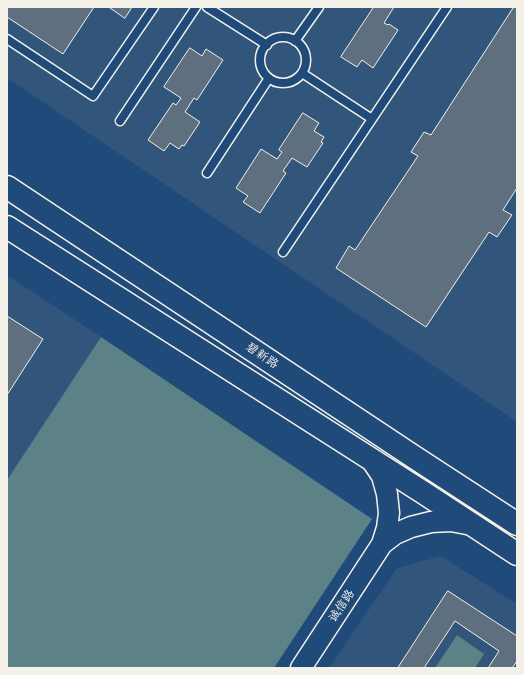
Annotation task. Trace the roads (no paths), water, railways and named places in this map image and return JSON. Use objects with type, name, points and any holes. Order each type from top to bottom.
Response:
[{"type":"main road","name":"碧新路","points":[[7,187],[517,524]]},
{"type":"main road","points":[[7,227],[370,458],[517,554]]},
{"type":"street","name":"诚信路","points":[[301,668],[382,544],[387,528],[389,513],[387,494],[382,476],[370,458]]},
{"type":"street","name":"诚信路","points":[[382,544],[395,534],[412,527],[431,522],[451,521],[472,525]]},
{"type":"lane","points":[[7,39],[94,96],[154,7]]},
{"type":"lane","points":[[120,121],[196,7]]},
{"type":"lane","points":[[207,7],[267,44]]},
{"type":"lane","points":[[295,41],[318,7]]},
{"type":"lane","points":[[283,252],[447,7]]},
{"type":"lane","points":[[280,38],[288,38],[295,41],[304,52],[306,59],[305,67],[302,73],[290,82],[276,82],[269,78],[264,73],[260,58],[262,51],[267,44],[280,38]]},
{"type":"lane","points":[[302,73],[372,119]]},
{"type":"lane","points":[[207,173],[269,78]]}]
